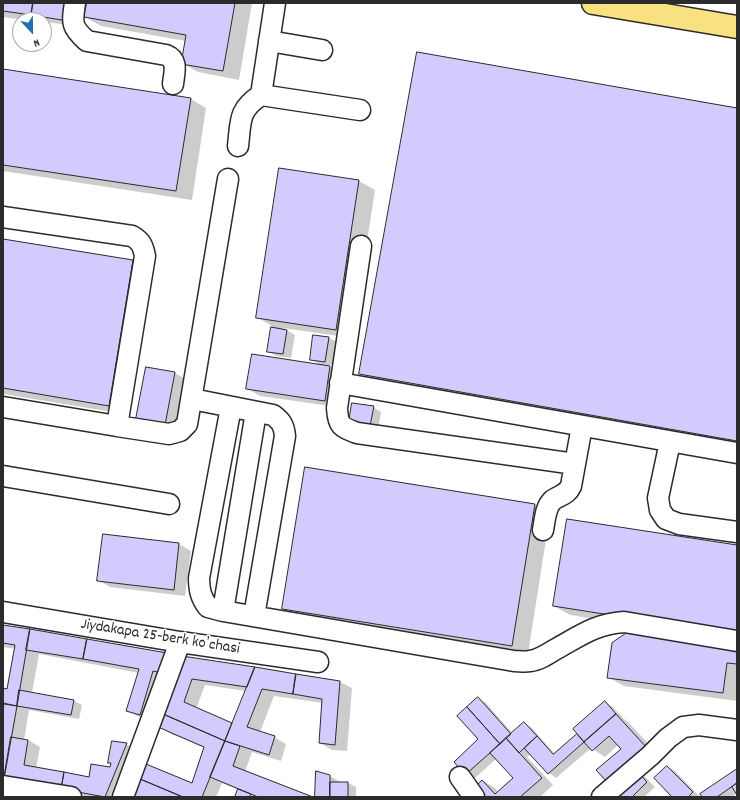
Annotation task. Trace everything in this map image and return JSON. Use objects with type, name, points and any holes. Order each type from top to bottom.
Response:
[{"type":"main road","points":[[593,3],[737,28]]},
{"type":"street","points":[[76,3],[73,22],[78,33],[87,41],[171,56],[175,65],[173,84]]},
{"type":"street","points":[[261,95],[275,3]]},
{"type":"street","points":[[269,41],[322,50]]},
{"type":"street","points":[[238,146],[242,115],[246,107],[261,95],[360,110]]},
{"type":"street","points":[[3,407],[169,434],[180,431],[187,424],[228,179]]},
{"type":"street","points":[[3,216],[132,236],[143,246],[145,256],[117,426]]},
{"type":"street","points":[[361,246],[337,408],[338,420],[344,428],[357,433],[575,464]]},
{"type":"street","points":[[340,383],[737,453]]},
{"type":"street","points":[[192,399],[272,415],[280,420],[284,426],[285,436],[254,616]]},
{"type":"street","points":[[231,407],[200,570],[199,586],[203,601],[208,607],[223,611],[514,661],[530,661],[541,658],[587,632],[609,623],[624,622],[737,641]]},
{"type":"street","points":[[223,611],[256,412]]},
{"type":"street","points":[[543,530],[547,509],[552,501],[568,491],[582,426]]},
{"type":"street","points":[[670,442],[658,498],[660,510],[666,519],[679,524],[737,532]]},
{"type":"street","points":[[3,476],[169,504]]},
{"type":"street","name":"Jiydakapa 25-berk koʼchasi","points":[[3,612],[180,642],[318,662]]},
{"type":"street","points":[[123,797],[180,642]]},
{"type":"street","points":[[602,797],[650,756],[668,738],[683,727],[699,725],[737,730]]},
{"type":"street","points":[[460,777],[474,797]]},
{"type":"street","points":[[3,786],[71,797]]},
{"type":"building","points":[[3,3],[33,3],[32,12],[3,11]]},
{"type":"building","points":[[33,3],[71,3],[68,21],[52,18],[52,12],[32,12]]},
{"type":"building","points":[[87,3],[235,3],[223,71],[181,64],[186,35],[84,17]]},
{"type":"building","points":[[417,52],[737,108],[737,441],[359,374]]},
{"type":"building","points":[[3,69],[191,98],[176,191],[3,165]]},
{"type":"building","points":[[279,168],[359,180],[336,330],[256,318]]},
{"type":"building","points":[[3,239],[133,260],[109,406],[3,388]]},
{"type":"building","points":[[271,327],[287,330],[283,354],[267,352]]},
{"type":"building","points":[[313,335],[329,337],[325,362],[310,360]]},
{"type":"building","points":[[252,354],[330,366],[325,401],[246,389]]},
{"type":"building","points":[[146,367],[175,372],[165,425],[136,419]]},
{"type":"building","points":[[352,403],[374,406],[370,426],[349,422]]},
{"type":"building","points":[[305,467],[535,504],[512,646],[282,609]]},
{"type":"building","points":[[567,519],[737,545],[737,635],[553,606]]},
{"type":"building","points":[[103,534],[179,543],[174,590],[97,581]]},
{"type":"building","points":[[3,625],[30,629],[17,706],[3,703],[3,688],[7,689],[15,645],[3,643]]},
{"type":"building","points":[[30,629],[87,639],[83,659],[26,650]]},
{"type":"building","points":[[628,632],[737,646],[737,664],[727,663],[723,693],[607,678],[612,643]]},
{"type":"building","points":[[87,639],[173,654],[166,674],[153,671],[140,715],[126,711],[139,669],[83,659]]},
{"type":"building","points":[[182,656],[255,667],[247,687],[192,679],[184,702],[232,723],[225,741],[163,714]]},
{"type":"building","points":[[255,667],[296,674],[293,694],[262,689],[247,727],[275,736],[269,755],[225,741]]},
{"type":"building","points":[[296,674],[340,681],[335,745],[319,743],[322,699],[293,694]]},
{"type":"building","points":[[19,690],[74,700],[71,715],[17,706]]},
{"type":"building","points":[[478,697],[511,734],[500,744],[467,707]]},
{"type":"building","points":[[605,701],[616,714],[584,742],[573,729]]},
{"type":"building","points":[[4,704],[17,706],[3,779]]},
{"type":"building","points":[[467,707],[500,744],[465,775],[454,762],[478,739],[457,716]]},
{"type":"building","points":[[163,714],[225,741],[202,797],[183,797],[140,779],[146,764],[192,783],[204,747],[158,727]]},
{"type":"building","points":[[616,714],[647,748],[608,783],[596,770],[621,749],[609,736],[592,751],[584,742]]},
{"type":"building","points":[[524,722],[537,736],[519,753],[506,738]]},
{"type":"building","points":[[577,734],[584,742],[548,774],[524,748],[537,736],[553,754]]},
{"type":"building","points":[[11,737],[28,740],[24,765],[64,772],[61,789],[4,779]]},
{"type":"building","points":[[506,738],[542,778],[520,797],[485,797],[476,786],[482,780],[495,794],[513,778],[490,753]]},
{"type":"building","points":[[112,741],[127,743],[105,797],[61,789],[64,772],[89,777],[91,764],[110,767],[111,763],[108,763]]},
{"type":"building","points":[[225,741],[240,746],[233,766],[313,797],[258,797],[210,777]]},
{"type":"building","points":[[667,766],[693,792],[688,797],[672,797],[654,778]]},
{"type":"building","points":[[737,769],[737,783],[717,797],[702,797],[700,794]]},
{"type":"building","points":[[316,771],[330,775],[330,797],[315,797]]},
{"type":"building","points":[[637,771],[647,782],[632,797],[610,797]]},
{"type":"building","points":[[140,779],[183,797],[133,797]]},
{"type":"building","points":[[330,782],[348,782],[348,797],[330,797]]},
{"type":"building","points":[[737,783],[737,795],[732,787]]},
{"type":"building","points":[[238,789],[251,794],[249,797],[235,797]]}]
